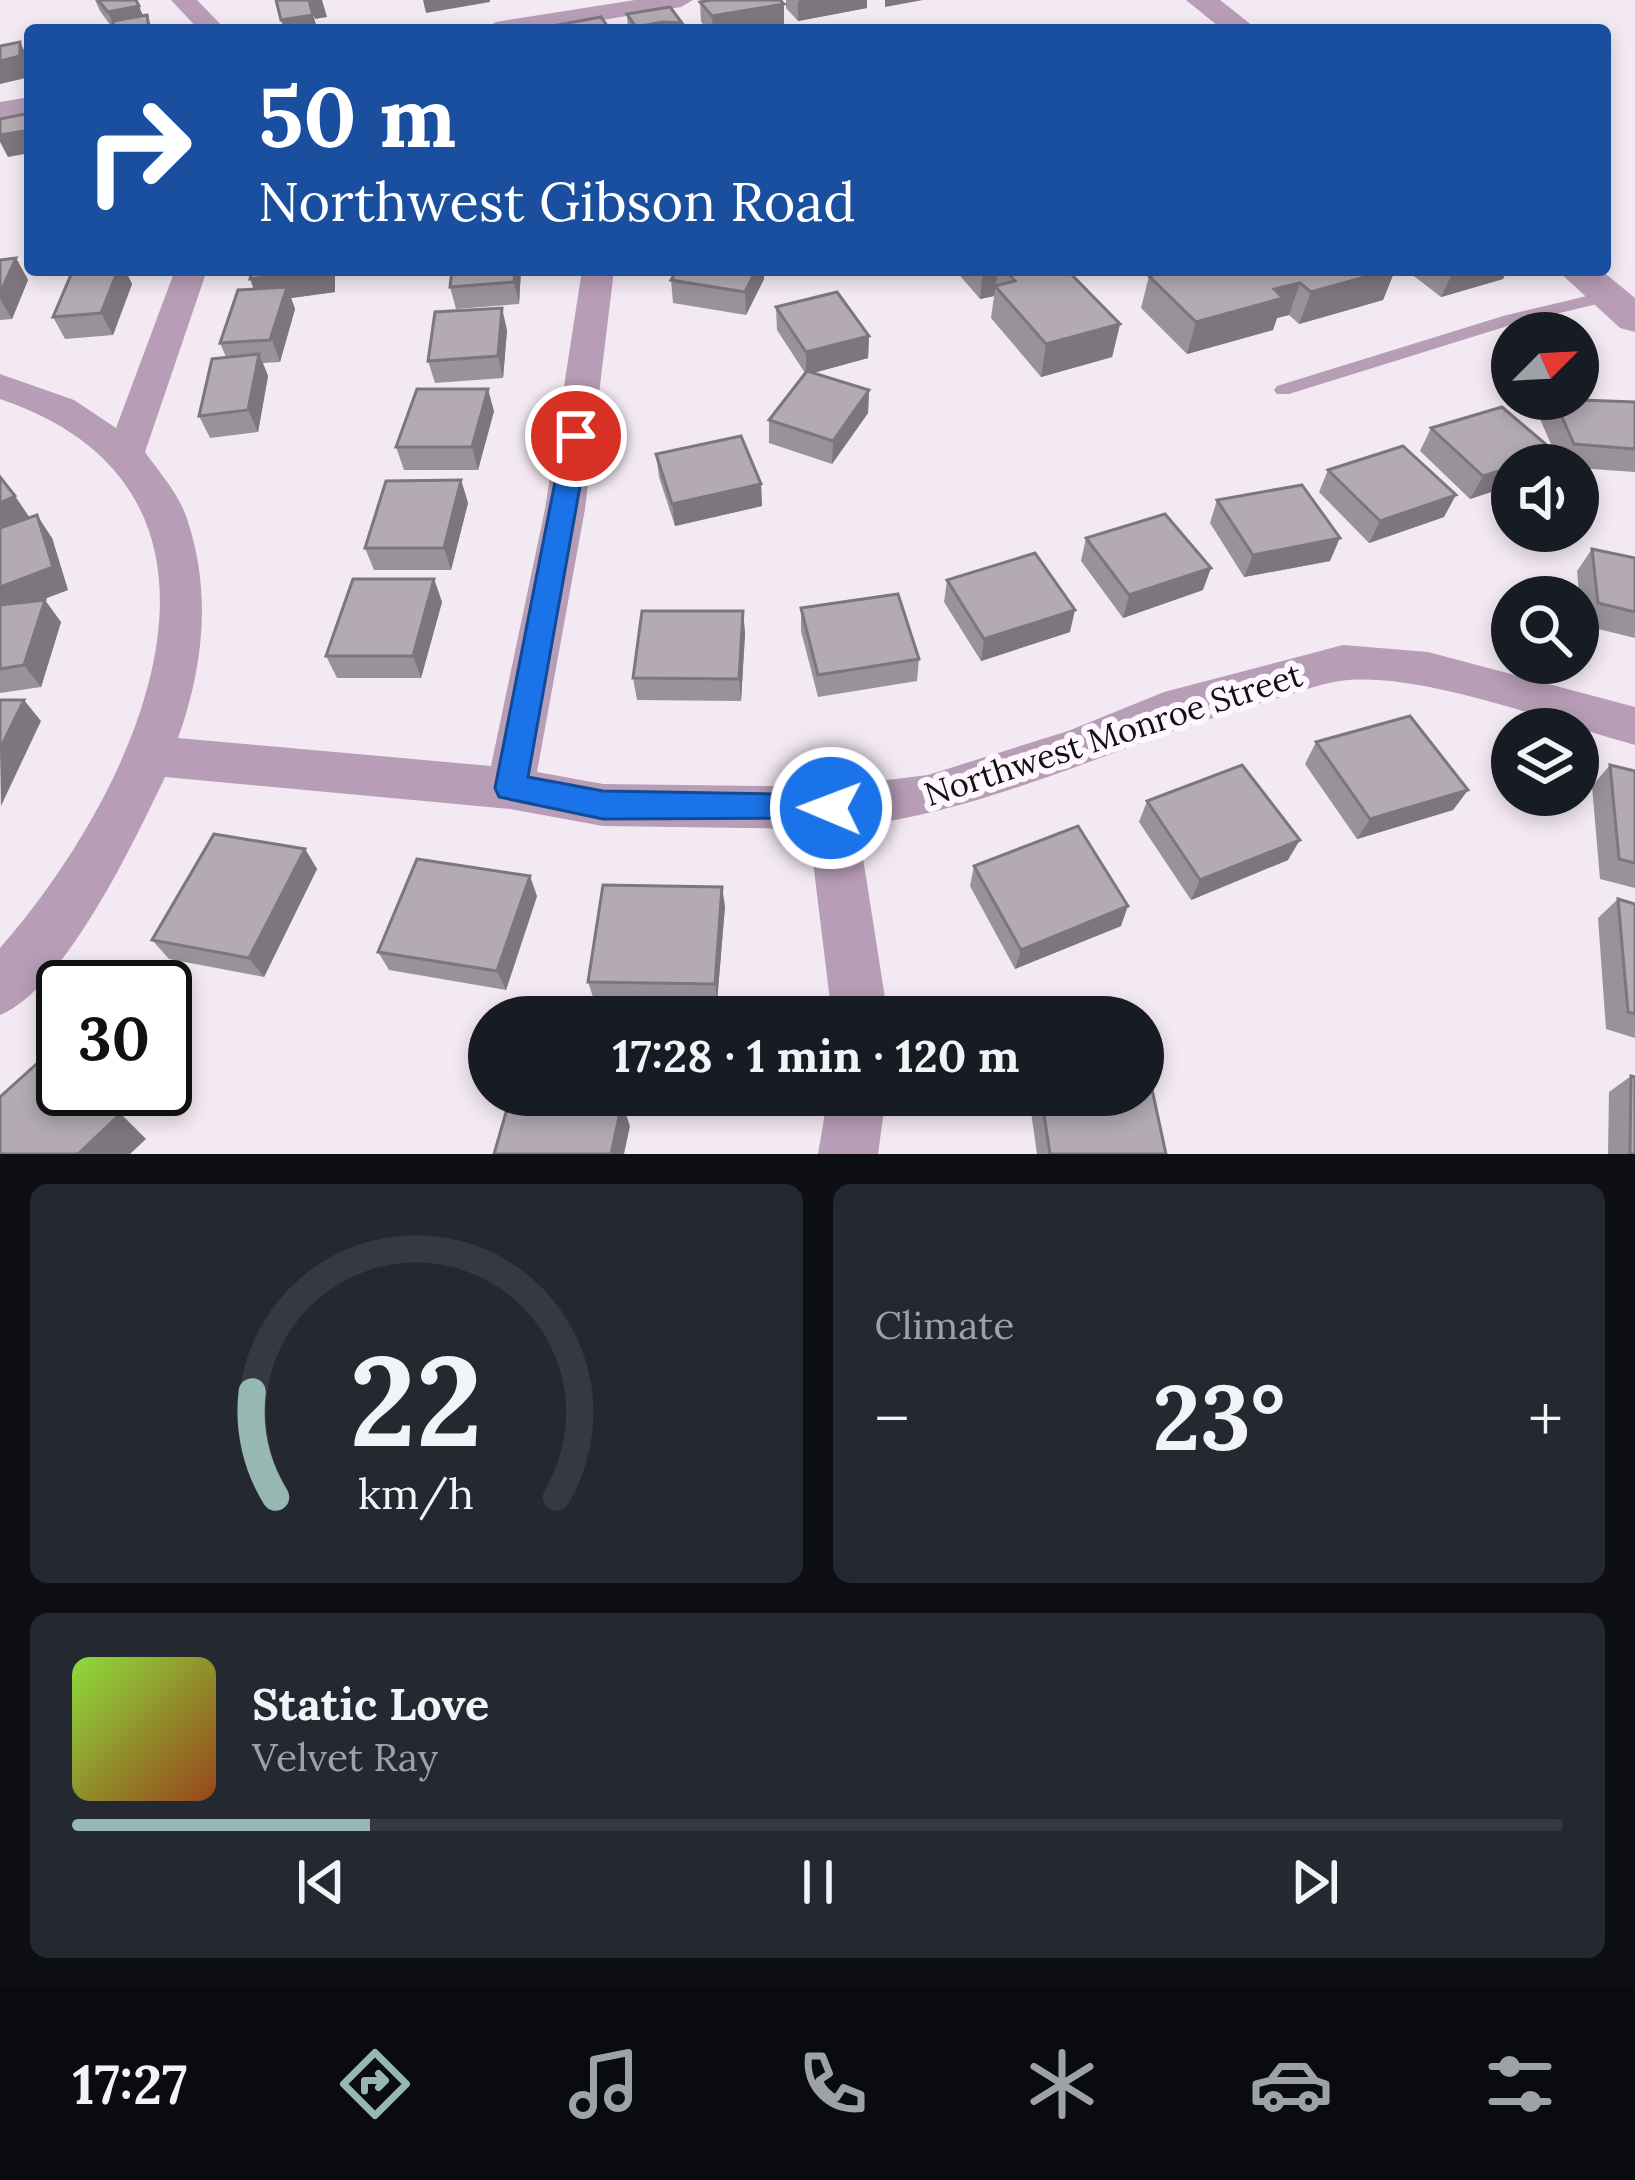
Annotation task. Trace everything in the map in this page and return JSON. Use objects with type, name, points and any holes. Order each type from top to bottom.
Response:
[{"type":"street","points":[[183,0],[207,24]]},
{"type":"street","points":[[533,24],[681,0]]},
{"type":"street","points":[[1201,0],[1235,24]]},
{"type":"street","points":[[125,455],[189,276]]},
{"type":"street","points":[[510,788],[565,509],[597,276]]},
{"type":"street","points":[[0,386],[70,412],[125,455],[146,479],[176,541],[184,618],[176,675],[154,757],[71,902],[0,989]]},
{"type":"street","name":"Northwest Monroe Street","points":[[154,757],[510,788],[603,805],[831,808],[928,796],[1080,748],[1164,711],[1343,663],[1429,670],[1635,726]]},
{"type":"street","points":[[831,808],[857,996]]},
{"type":"street","points":[[848,1154],[854,1116]]},
{"type":"lane","points":[[1283,390],[1508,320],[1606,295]]},
{"type":"building","points":[[98,0],[136,0],[139,6],[108,12]]},
{"type":"building","points":[[276,0],[309,0],[313,15],[281,20]]},
{"type":"building","points":[[780,0],[784,4],[712,16],[700,2]]},
{"type":"building","points":[[670,7],[682,23],[634,24],[627,14]]},
{"type":"building","points":[[147,15],[148,24],[113,24]]},
{"type":"building","points":[[601,17],[606,24],[563,24]]},
{"type":"building","points":[[20,42],[20,56],[0,61],[0,46]]},
{"type":"building","points":[[24,114],[24,131],[0,135],[0,119]]},
{"type":"building","points":[[16,258],[0,293],[0,260]]},
{"type":"building","points":[[70,276],[116,276],[101,313],[53,317]]},
{"type":"building","points":[[451,276],[514,276],[514,282],[450,287]]},
{"type":"building","points":[[673,276],[753,276],[745,292],[671,280]]},
{"type":"building","points":[[1010,276],[1073,276],[1120,324],[1046,344],[995,286],[1015,281]]},
{"type":"building","points":[[1149,276],[1368,276],[1311,292],[1300,283],[1274,289],[1283,298],[1196,322]]},
{"type":"building","points":[[287,287],[270,340],[220,343],[238,290]]},
{"type":"building","points":[[837,292],[869,336],[806,352],[776,307]]},
{"type":"building","points":[[502,308],[498,356],[428,361],[435,312]]},
{"type":"building","points":[[259,354],[248,410],[199,416],[212,359]]},
{"type":"building","points":[[807,371],[869,390],[833,441],[769,420]]},
{"type":"building","points":[[417,389],[488,389],[472,447],[396,447]]},
{"type":"building","points":[[1599,401],[1635,402],[1635,449],[1574,444],[1563,420],[1599,420]]},
{"type":"building","points":[[1491,410],[1491,420],[1517,420],[1545,444],[1491,444],[1491,474],[1483,476],[1431,428]]},
{"type":"building","points":[[741,436],[761,484],[672,504],[656,454]]},
{"type":"building","points":[[1403,446],[1456,495],[1380,521],[1328,470]]},
{"type":"building","points":[[0,477],[15,496],[0,503]]},
{"type":"building","points":[[461,480],[444,548],[365,548],[386,481]]},
{"type":"building","points":[[1302,485],[1340,538],[1253,555],[1217,500]]},
{"type":"building","points":[[1165,514],[1211,568],[1129,595],[1086,538]]},
{"type":"building","points":[[37,515],[53,567],[0,587],[0,528]]},
{"type":"building","points":[[1592,552],[1635,558],[1635,612],[1599,603],[1599,576],[1595,576]]},
{"type":"building","points":[[1035,553],[1075,610],[984,639],[947,580]]},
{"type":"building","points":[[353,579],[434,579],[413,656],[326,656]]},
{"type":"building","points":[[898,594],[919,659],[818,675],[801,608]]},
{"type":"building","points":[[45,600],[24,665],[0,669],[0,605]]},
{"type":"building","points":[[642,611],[743,611],[739,679],[633,678]]},
{"type":"building","points":[[0,700],[24,700],[0,749]]},
{"type":"building","points":[[1410,716],[1468,790],[1370,819],[1316,742]]},
{"type":"building","points":[[1242,765],[1300,840],[1200,880],[1147,801]]},
{"type":"building","points":[[1610,765],[1635,771],[1635,863],[1619,859]]},
{"type":"building","points":[[1078,826],[1128,906],[1021,950],[974,866]]},
{"type":"building","points":[[214,834],[305,849],[249,958],[152,940]]},
{"type":"building","points":[[417,859],[530,876],[497,971],[378,952]]},
{"type":"building","points":[[603,885],[722,887],[715,984],[588,982]]},
{"type":"building","points":[[1618,899],[1635,904],[1635,1014],[1628,1012]]},
{"type":"building","points":[[36,1064],[36,1116],[118,1116],[78,1154],[0,1154],[0,1097]]},
{"type":"building","points":[[1631,1076],[1635,1077],[1635,1154],[1630,1154]]},
{"type":"building","points":[[505,1116],[619,1116],[611,1154],[494,1154]]},
{"type":"building","points":[[1044,1116],[1158,1116],[1166,1154],[1050,1154]]},
{"type":"route","points":[[576,436],[510,788],[603,805],[831,808]]}]
